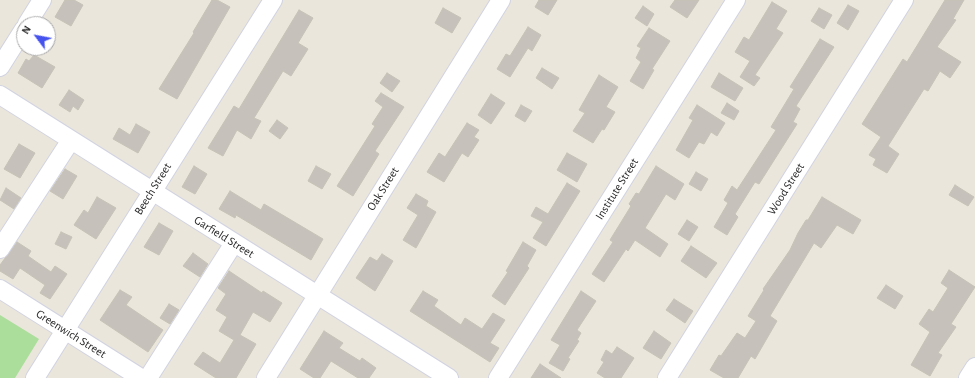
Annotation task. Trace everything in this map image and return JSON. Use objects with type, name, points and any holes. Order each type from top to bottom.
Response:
[{"type":"street","points":[[32,16],[42,0]]},
{"type":"street","name":"Beech Street","points":[[35,378],[273,0]]},
{"type":"street","name":"Oak Street","points":[[266,378],[316,295],[501,0]]},
{"type":"street","name":"Institute Street","points":[[498,378],[736,0]]},
{"type":"street","name":"Wood Street","points":[[667,378],[904,0]]},
{"type":"street","points":[[0,67],[16,42]]},
{"type":"street","name":"Garfield Street","points":[[0,95],[448,378]]},
{"type":"street","points":[[0,249],[71,140]]},
{"type":"street","points":[[148,378],[234,243]]},
{"type":"street","name":"Greenwich Street","points":[[0,290],[141,378]]},
{"type":"street","points":[[968,378],[975,367]]},
{"type":"green space","points":[[0,315],[39,339],[15,378],[0,378]]},
{"type":"building","points":[[65,0],[74,0],[83,5],[71,26],[56,16]]},
{"type":"building","points":[[212,0],[217,0],[230,7],[177,99],[159,89],[194,33],[193,32]]},
{"type":"building","points":[[539,0],[557,0],[548,15],[535,7]]},
{"type":"building","points":[[675,0],[699,0],[687,18],[670,7]]},
{"type":"building","points":[[945,0],[964,0],[953,19],[956,20],[937,47],[961,62],[950,78],[940,71],[928,91],[924,89],[888,146],[899,154],[887,173],[873,165],[876,159],[869,155],[881,137],[862,124],[903,59],[907,62]]},
{"type":"building","points":[[772,2],[787,11],[776,29],[783,33],[755,75],[760,78],[754,86],[740,77],[750,61],[735,52],[744,37],[749,40]]},
{"type":"building","points":[[848,5],[859,11],[848,30],[837,23]]},
{"type":"building","points":[[643,6],[654,14],[647,26],[635,18]]},
{"type":"building","points":[[443,8],[461,18],[452,33],[435,23]]},
{"type":"building","points":[[819,8],[832,15],[824,29],[811,21]]},
{"type":"building","points":[[299,10],[313,18],[298,43],[308,49],[291,76],[283,71],[254,118],[261,121],[251,139],[237,130],[223,156],[208,148],[234,106],[239,109]]},
{"type":"building","points":[[528,27],[541,35],[532,51],[528,48],[510,77],[497,69],[506,54],[510,56]]},
{"type":"building","points":[[649,28],[670,41],[652,69],[654,70],[643,89],[630,81],[641,62],[636,58],[641,48],[637,46]]},
{"type":"building","points":[[820,39],[834,47],[796,106],[800,109],[793,122],[797,124],[759,184],[755,182],[735,214],[738,217],[727,235],[714,227],[728,203],[724,200],[732,186],[737,190],[776,130],[771,127],[794,89],[790,87]]},
{"type":"building","points":[[33,56],[36,56],[55,67],[42,88],[18,73],[26,59],[29,61]]},
{"type":"building","points":[[542,68],[559,78],[552,89],[536,78]]},
{"type":"building","points":[[387,73],[400,81],[392,92],[380,83]]},
{"type":"building","points":[[719,73],[743,88],[735,101],[711,87]]},
{"type":"building","points":[[599,75],[618,87],[606,107],[615,112],[604,130],[602,129],[593,143],[573,131],[585,113],[579,110]]},
{"type":"building","points":[[69,90],[84,100],[78,110],[73,106],[70,112],[59,105]]},
{"type":"building","points":[[381,93],[404,107],[375,151],[379,154],[353,196],[337,186],[375,126],[372,124],[383,107],[375,101]]},
{"type":"building","points":[[491,94],[505,103],[491,124],[478,115]]},
{"type":"building","points":[[727,103],[739,111],[734,120],[721,113]]},
{"type":"building","points":[[521,105],[532,111],[525,122],[515,116]]},
{"type":"building","points":[[697,105],[725,123],[717,136],[711,132],[704,144],[699,142],[689,158],[676,150],[693,120],[689,118]]},
{"type":"building","points":[[277,120],[288,128],[280,139],[269,131]]},
{"type":"building","points":[[467,123],[479,130],[474,137],[479,140],[468,157],[462,153],[444,182],[427,172],[439,153],[445,157]]},
{"type":"building","points":[[136,124],[150,132],[138,153],[113,139],[119,128],[130,135]]},
{"type":"building","points":[[19,144],[35,153],[20,178],[4,169]]},
{"type":"building","points":[[567,153],[587,164],[577,182],[557,170]]},
{"type":"building","points":[[194,166],[207,174],[195,194],[182,187]]},
{"type":"building","points":[[316,166],[331,174],[322,189],[308,181]]},
{"type":"building","points":[[656,166],[684,184],[675,200],[666,194],[645,228],[668,244],[660,257],[635,240],[628,251],[626,249],[604,282],[592,274],[613,242],[610,240],[631,206],[629,204],[636,193],[639,194]]},
{"type":"building","points":[[65,169],[77,176],[63,199],[50,191]]},
{"type":"building","points":[[696,172],[708,179],[701,191],[689,184]]},
{"type":"building","points":[[567,183],[580,191],[546,246],[533,238],[543,222],[531,216],[536,207],[548,214]]},
{"type":"building","points":[[955,185],[974,197],[968,206],[949,195]]},
{"type":"building","points":[[6,188],[21,198],[14,209],[0,200]]},
{"type":"building","points":[[230,191],[261,210],[264,204],[323,239],[311,260],[236,215],[235,218],[219,209]]},
{"type":"building","points":[[416,194],[428,201],[426,206],[436,212],[416,248],[403,240],[418,215],[407,208]]},
{"type":"building","points":[[97,197],[116,208],[96,239],[74,225],[84,210],[88,213]]},
{"type":"building","points":[[822,197],[861,220],[853,234],[837,225],[821,248],[814,243],[770,316],[777,321],[755,359],[751,356],[738,378],[724,378],[710,370],[719,355],[721,356],[737,333],[745,338],[756,321],[748,316],[764,290],[763,289],[790,250],[798,233]]},
{"type":"building","points":[[687,220],[698,227],[689,241],[678,234]]},
{"type":"building","points":[[159,223],[173,231],[159,255],[144,247]]},
{"type":"building","points":[[61,232],[72,237],[66,249],[55,244]]},
{"type":"building","points":[[17,242],[31,251],[28,256],[51,272],[55,266],[67,274],[50,299],[40,293],[45,285],[20,268],[13,279],[0,271],[0,265]]},
{"type":"building","points":[[523,242],[536,250],[527,266],[529,268],[505,305],[492,296],[508,272],[506,271]]},
{"type":"building","points":[[691,246],[717,263],[706,278],[681,261]]},
{"type":"building","points":[[193,253],[208,264],[200,277],[183,266]]},
{"type":"building","points":[[382,254],[393,261],[375,291],[356,278],[370,257],[377,261]]},
{"type":"building","points":[[949,270],[975,287],[951,324],[956,327],[938,353],[942,355],[930,376],[911,365],[930,332],[919,324],[929,309],[933,312],[948,288],[941,283]]},
{"type":"building","points":[[229,271],[262,293],[263,291],[282,303],[270,322],[253,312],[240,335],[256,344],[236,378],[216,378],[194,364],[203,352],[220,363],[234,340],[219,331],[227,317],[216,310],[226,294],[218,288]]},
{"type":"building","points":[[886,285],[903,296],[895,309],[877,298]]},
{"type":"building","points":[[120,290],[132,297],[126,305],[163,330],[148,352],[100,320]]},
{"type":"building","points":[[423,291],[438,300],[434,306],[461,325],[465,318],[482,329],[493,313],[505,320],[490,343],[499,348],[490,362],[410,311]]},
{"type":"building","points":[[581,291],[596,301],[577,330],[581,333],[577,340],[579,341],[568,358],[570,359],[563,371],[549,363],[560,345],[551,340]]},
{"type":"building","points":[[674,299],[693,311],[685,323],[666,310]]},
{"type":"building","points":[[169,304],[179,310],[170,324],[160,318]]},
{"type":"building","points":[[324,331],[343,343],[339,348],[360,361],[362,358],[376,368],[369,378],[358,378],[331,361],[320,378],[314,378],[300,369]]},
{"type":"building","points":[[654,331],[671,343],[661,359],[643,348]]},
{"type":"building","points":[[617,347],[634,358],[621,378],[605,378],[597,373],[604,362],[601,360],[606,350],[612,354]]},
{"type":"building","points":[[540,364],[561,378],[531,378]]}]
